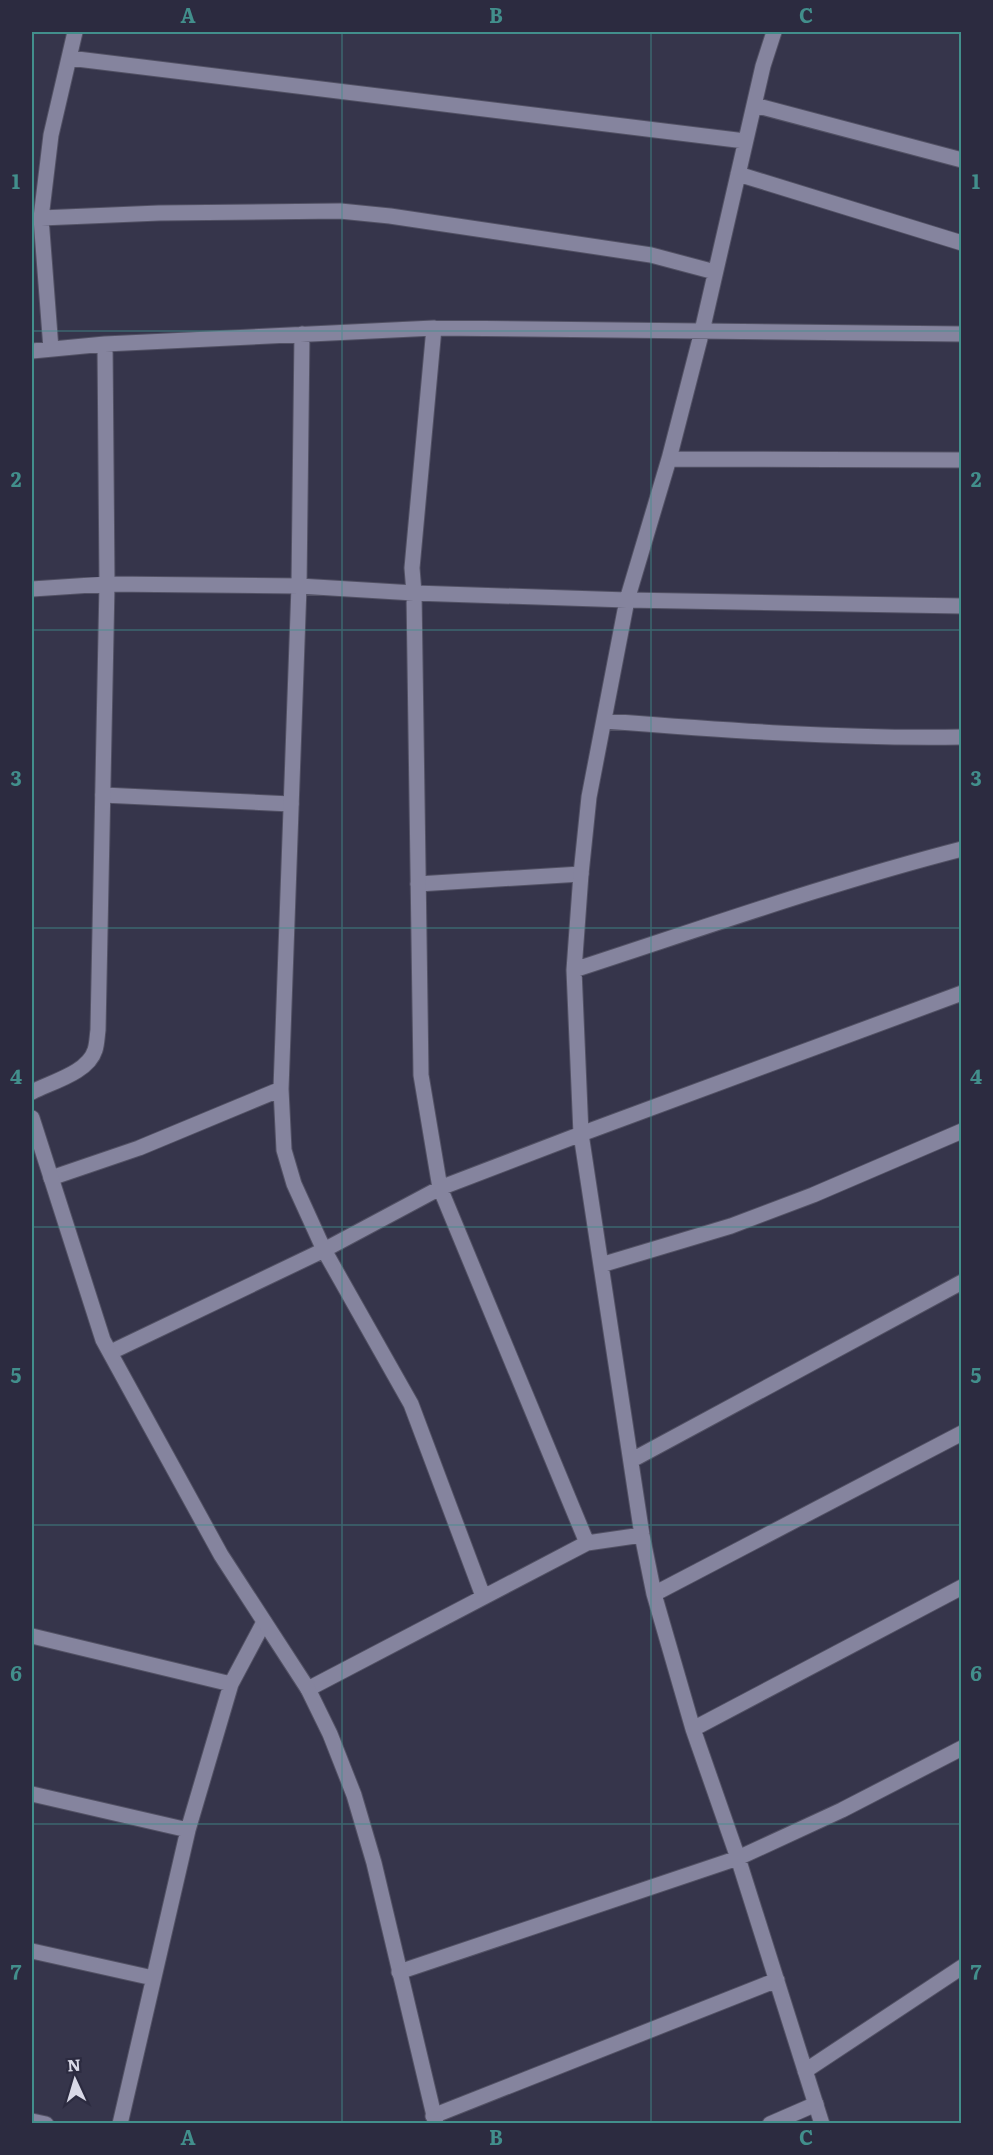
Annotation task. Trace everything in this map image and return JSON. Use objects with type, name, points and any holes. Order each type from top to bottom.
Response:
[{"type":"street","points":[[51,349],[41,218],[51,135],[75,32]]},
{"type":"street","points":[[772,32],[702,331],[669,459],[627,600],[589,797],[574,970],[581,1134],[642,1535],[654,1594],[693,1729],[738,1858],[822,2124]]},
{"type":"street","points":[[69,58],[745,141]]},
{"type":"street","points":[[754,105],[962,160]]},
{"type":"street","points":[[738,174],[962,243]]},
{"type":"street","points":[[41,218],[159,213],[340,211],[390,216],[651,255],[715,272]]},
{"type":"street","points":[[32,351],[105,344],[434,328],[962,334]]},
{"type":"street","points":[[434,328],[412,568],[421,1075],[440,1188],[587,1543]]},
{"type":"street","points":[[302,334],[299,586],[281,1089],[284,1150],[294,1184],[324,1250],[411,1404],[483,1596]]},
{"type":"street","points":[[32,1092],[89,1062],[95,1049],[98,1030],[107,584],[105,344]]},
{"type":"street","points":[[669,459],[962,460]]},
{"type":"street","points":[[32,589],[107,584],[299,586],[414,593],[627,600],[962,606]]},
{"type":"street","points":[[604,721],[776,734],[902,738],[962,737]]},
{"type":"street","points":[[103,795],[291,804]]},
{"type":"street","points":[[574,970],[816,890],[962,849]]},
{"type":"street","points":[[418,884],[581,874]]},
{"type":"street","points":[[111,1352],[324,1250],[440,1188],[962,993]]},
{"type":"street","points":[[51,1178],[139,1148],[281,1089]]},
{"type":"street","points":[[32,1118],[103,1340],[221,1555],[308,1689],[330,1734],[354,1795],[374,1863],[434,2120],[777,1980]]},
{"type":"street","points":[[601,1265],[741,1222],[835,1186],[962,1131]]},
{"type":"street","points":[[632,1460],[962,1282]]},
{"type":"street","points":[[654,1594],[962,1433]]},
{"type":"street","points":[[308,1689],[587,1543],[642,1535]]},
{"type":"street","points":[[693,1729],[962,1587]]},
{"type":"street","points":[[120,2124],[188,1830],[231,1684],[264,1622]]},
{"type":"street","points":[[32,1636],[231,1684]]},
{"type":"street","points":[[399,1972],[738,1858],[842,1810],[962,1748]]},
{"type":"street","points":[[32,1794],[188,1830]]},
{"type":"street","points":[[32,1951],[153,1978]]},
{"type":"street","points":[[806,2071],[962,1967]]},
{"type":"street","points":[[770,2124],[816,2104]]},
{"type":"street","points":[[32,2121],[46,2124]]}]
